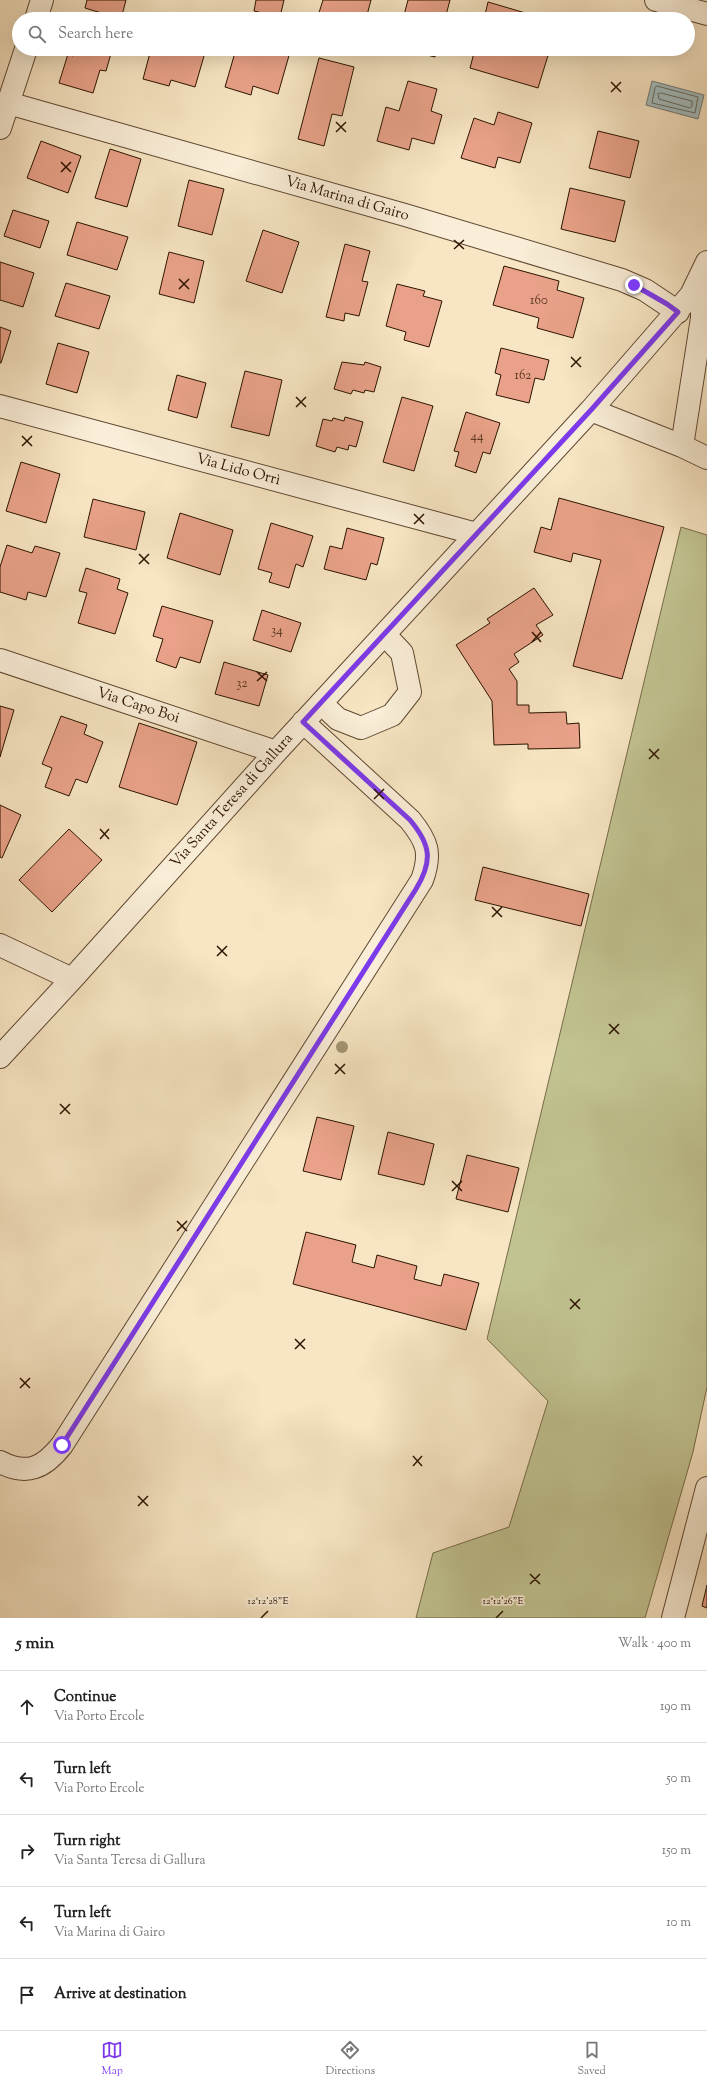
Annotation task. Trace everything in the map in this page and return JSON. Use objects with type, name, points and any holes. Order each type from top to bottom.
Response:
[{"type":"street","points":[[38,12],[42,0]]},
{"type":"street","points":[[656,0],[707,14]]},
{"type":"street","points":[[0,128],[24,56]]},
{"type":"street","name":"Via Marina di Gairo","points":[[8,103],[405,215],[622,280],[645,290],[678,312]]},
{"type":"street","points":[[682,446],[702,318],[704,268]]},
{"type":"street","name":"Via Santa Teresa di Gallura","points":[[0,1057],[303,722],[385,635],[591,410],[692,295],[704,268]]},
{"type":"street","name":"Via Lido Orrì","points":[[0,406],[477,534]]},
{"type":"street","points":[[591,410],[682,446],[707,458]]},
{"type":"street","points":[[321,703],[338,719],[361,728],[392,715],[410,692],[402,653],[385,635]]},
{"type":"street","name":"Via Capo Boi","points":[[0,660],[276,752]]},
{"type":"street","points":[[0,1462],[14,1468],[35,1468],[49,1459],[62,1445],[422,880],[427,866],[428,852],[420,832],[410,820],[303,722]]},
{"type":"street","points":[[0,945],[72,979]]},
{"type":"street","points":[[673,1618],[707,1488]]},
{"type":"green space","points":[[681,527],[707,535],[707,1387],[693,1452],[645,1618],[416,1618],[433,1553],[509,1527],[548,1401],[487,1339]]},
{"type":"water","points":[[652,81],[704,95],[698,119],[646,105]]},
{"type":"building","points":[[87,0],[126,0],[123,12],[98,12],[85,8]]},
{"type":"building","points":[[256,0],[284,0],[281,12],[254,11]]},
{"type":"building","points":[[323,0],[371,0],[368,12],[319,12]]},
{"type":"building","points":[[408,0],[450,0],[447,12],[405,12]]},
{"type":"building","points":[[488,2],[522,12],[486,12]]},
{"type":"building","points":[[67,56],[110,56],[106,71],[100,70],[93,93],[59,83]]},
{"type":"building","points":[[149,56],[204,56],[195,87],[171,80],[169,86],[143,79]]},
{"type":"building","points":[[234,56],[289,56],[278,94],[253,86],[251,95],[225,87]]},
{"type":"building","points":[[473,56],[548,56],[538,88],[470,68]]},
{"type":"building","points":[[319,58],[354,67],[342,116],[332,114],[324,146],[298,139]]},
{"type":"building","points":[[408,81],[437,89],[431,111],[442,115],[434,144],[412,138],[409,150],[377,141],[386,107],[399,111]]},
{"type":"building","points":[[498,112],[532,123],[520,163],[498,157],[495,168],[461,158],[474,118],[494,125]]},
{"type":"building","points":[[598,131],[639,141],[630,178],[589,168]]},
{"type":"building","points":[[41,141],[81,156],[68,193],[27,178]]},
{"type":"building","points":[[110,149],[141,159],[127,207],[95,198]]},
{"type":"building","points":[[189,180],[224,189],[212,235],[178,226]]},
{"type":"building","points":[[570,188],[625,201],[615,242],[561,229]]},
{"type":"building","points":[[13,210],[49,221],[40,248],[4,236]]},
{"type":"building","points":[[77,222],[128,237],[117,270],[67,255]]},
{"type":"building","points":[[263,230],[299,242],[282,293],[246,281]]},
{"type":"building","points":[[345,244],[370,251],[362,281],[368,282],[359,316],[345,313],[344,321],[326,317]]},
{"type":"building","points":[[169,252],[204,261],[194,303],[159,294]]},
{"type":"building","points":[[0,262],[34,273],[23,307],[0,300]]},
{"type":"building","points":[[504,266],[559,281],[557,290],[584,298],[573,338],[537,328],[539,318],[493,305]]},
{"type":"building","points":[[66,283],[110,296],[99,329],[55,316]]},
{"type":"building","points":[[397,284],[425,291],[423,296],[442,301],[429,347],[404,340],[406,332],[386,326]]},
{"type":"building","points":[[0,327],[11,331],[1,363],[0,363]]},
{"type":"building","points":[[58,343],[89,352],[77,393],[46,384]]},
{"type":"building","points":[[501,348],[549,360],[544,380],[535,378],[529,403],[496,395],[501,375],[495,373]]},
{"type":"building","points":[[342,362],[364,365],[365,362],[381,367],[374,392],[365,390],[364,393],[353,390],[351,394],[334,389]]},
{"type":"building","points":[[245,371],[282,380],[269,436],[231,427]]},
{"type":"building","points":[[177,375],[206,383],[197,418],[168,410]]},
{"type":"building","points":[[402,397],[433,406],[414,471],[383,462]]},
{"type":"building","points":[[466,412],[500,423],[490,454],[483,452],[476,473],[455,466],[459,452],[454,451]]},
{"type":"building","points":[[345,417],[363,422],[356,447],[349,445],[348,450],[337,447],[335,452],[316,446],[323,419],[332,421],[333,418],[344,421]]},
{"type":"building","points":[[21,462],[60,474],[46,523],[6,511]]},
{"type":"building","points":[[559,498],[664,527],[622,679],[573,666],[601,560],[573,553],[571,562],[534,552],[541,527],[551,530]]},
{"type":"building","points":[[93,499],[145,512],[136,550],[84,537]]},
{"type":"building","points":[[180,513],[233,530],[220,575],[167,558]]},
{"type":"building","points":[[271,523],[313,536],[303,567],[296,564],[289,588],[269,582],[272,573],[258,569]]},
{"type":"building","points":[[347,528],[384,538],[377,565],[371,563],[366,580],[324,569],[330,546],[342,549]]},
{"type":"building","points":[[7,545],[32,553],[35,546],[60,553],[46,597],[28,592],[26,600],[0,592],[0,567]]},
{"type":"building","points":[[86,568],[120,579],[117,589],[128,593],[115,634],[78,623],[87,593],[79,591]]},
{"type":"building","points":[[534,588],[553,615],[536,625],[543,635],[514,654],[519,662],[509,669],[517,681],[517,705],[529,705],[529,713],[566,712],[567,724],[579,723],[580,748],[528,749],[528,744],[494,745],[492,701],[456,645],[490,623],[487,619]]},
{"type":"building","points":[[162,606],[213,621],[200,663],[180,657],[176,668],[156,661],[163,639],[153,636]]},
{"type":"building","points":[[262,610],[301,623],[291,652],[253,640]]},
{"type":"building","points":[[224,662],[268,675],[259,706],[215,694]]},
{"type":"building","points":[[0,706],[14,710],[0,757]]},
{"type":"building","points":[[61,716],[87,725],[84,734],[103,742],[87,783],[76,779],[69,796],[45,787],[52,768],[42,764]]},
{"type":"building","points":[[139,723],[197,742],[177,805],[119,787]]},
{"type":"building","points":[[0,805],[21,815],[2,858],[0,857]]},
{"type":"building","points":[[69,829],[102,860],[52,912],[19,880]]},
{"type":"building","points":[[483,867],[589,894],[581,926],[475,900]]},
{"type":"building","points":[[317,1117],[354,1126],[341,1180],[303,1171]]},
{"type":"building","points":[[388,1132],[434,1144],[424,1185],[378,1174]]},
{"type":"building","points":[[467,1155],[519,1168],[508,1212],[456,1199]]},
{"type":"building","points":[[306,1232],[356,1245],[352,1262],[374,1268],[377,1255],[417,1266],[414,1279],[441,1286],[444,1274],[479,1283],[466,1330],[293,1284]]},
{"type":"building","points":[[707,1585],[707,1608],[702,1606]]},
{"type":"route","points":[[62,1445],[422,880],[427,866],[428,852],[425,843],[420,832],[410,820],[303,722],[591,410],[678,312],[645,290],[634,285]]}]
